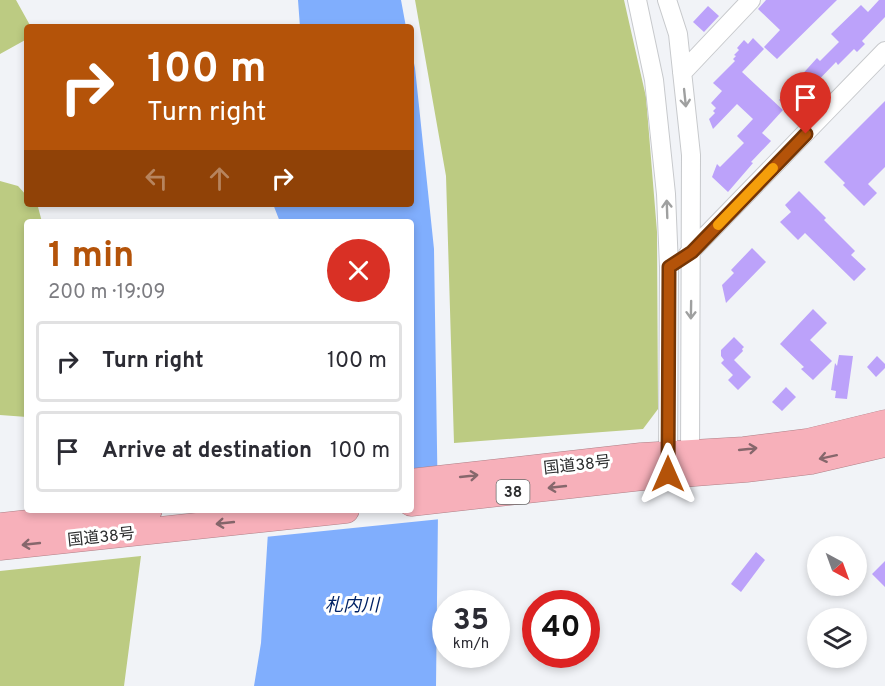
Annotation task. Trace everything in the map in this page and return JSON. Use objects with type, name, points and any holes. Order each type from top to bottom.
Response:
[{"type":"highway","name":"国道38号","points":[[414,482],[679,464],[744,450],[807,442],[885,423]]},
{"type":"highway","name":"国道38号","points":[[679,464],[746,469],[811,461],[885,444]]},
{"type":"highway","name":"国道38号","points":[[414,503],[615,470]]},
{"type":"highway","name":"国道38号","points":[[0,526],[121,513]]},
{"type":"highway","name":"国道38号","points":[[0,547],[318,513]]},
{"type":"street","points":[[637,0],[654,80],[666,194],[679,464]]},
{"type":"street","points":[[667,0],[678,34],[691,154],[692,252],[679,464]]},
{"type":"street","points":[[682,73],[751,0]]},
{"type":"street","points":[[669,267],[692,252],[885,51]]},
{"type":"green space","points":[[0,0],[16,0],[29,24],[24,24],[24,41],[0,54]]},
{"type":"green space","points":[[415,0],[624,0],[646,97],[657,232],[658,409],[643,429],[454,443],[446,176]]},
{"type":"green space","points":[[0,181],[18,186],[24,193],[24,207],[38,207],[41,219],[24,219],[24,417],[0,415]]},
{"type":"green space","points":[[141,556],[124,686],[0,686],[0,571]]},
{"type":"water","points":[[298,0],[401,0],[405,24],[300,24]]},
{"type":"water","name":"札内川","points":[[414,63],[434,249],[438,513],[437,590],[432,590],[432,668],[436,668],[436,686],[254,686],[261,643],[268,532],[392,513],[414,513],[414,219],[279,219],[274,207],[414,207]]},
{"type":"pier","points":[[440,467],[441,519],[265,537],[272,513],[414,513],[414,506]]},
{"type":"building","points":[[766,0],[837,0],[777,59],[764,47],[780,30],[758,9]]},
{"type":"building","points":[[879,0],[885,0],[885,17],[862,41],[865,44],[857,52],[854,49],[838,65],[836,62],[808,91],[811,94],[795,111],[792,108],[790,110],[779,100],[817,58],[820,61],[839,42],[831,34],[861,5],[868,12]]},
{"type":"building","points":[[708,6],[719,16],[704,32],[693,22]]},
{"type":"building","points":[[753,38],[764,49],[742,72],[783,110],[762,133],[771,141],[728,192],[712,177],[717,164],[720,167],[744,143],[737,136],[753,119],[737,104],[713,129],[709,119],[715,113],[713,111],[716,108],[711,103],[722,91],[713,83],[735,61],[733,59],[736,56],[734,55],[739,50],[737,48],[744,40],[748,44]]},
{"type":"building","points":[[885,101],[885,167],[868,184],[877,193],[864,206],[824,162]]},
{"type":"building","points":[[799,191],[855,251],[851,255],[866,269],[854,281],[805,233],[798,240],[780,222],[791,212],[785,205]]},
{"type":"building","points":[[752,248],[766,262],[726,303],[722,285],[734,273],[731,270]]},
{"type":"building","points":[[813,309],[827,323],[810,340],[832,361],[813,380],[801,369],[804,367],[780,344]]},
{"type":"building","points":[[734,337],[744,347],[734,360],[751,377],[738,390],[728,380],[733,375],[721,363],[724,360],[721,350]]},
{"type":"building","points":[[839,355],[853,356],[847,399],[835,398],[836,391],[831,390],[835,363],[837,366]]},
{"type":"building","points":[[877,356],[885,364],[885,368],[876,377],[867,367]]},
{"type":"building","points":[[786,387],[796,397],[782,411],[772,402]]},
{"type":"building","points":[[756,552],[765,560],[741,592],[731,584]]},
{"type":"building","points":[[885,561],[885,587],[872,574]]},
{"type":"slow traffic","points":[[718,225],[773,168]]},
{"type":"route","points":[[668,474],[669,267],[692,252],[806,134]]}]
